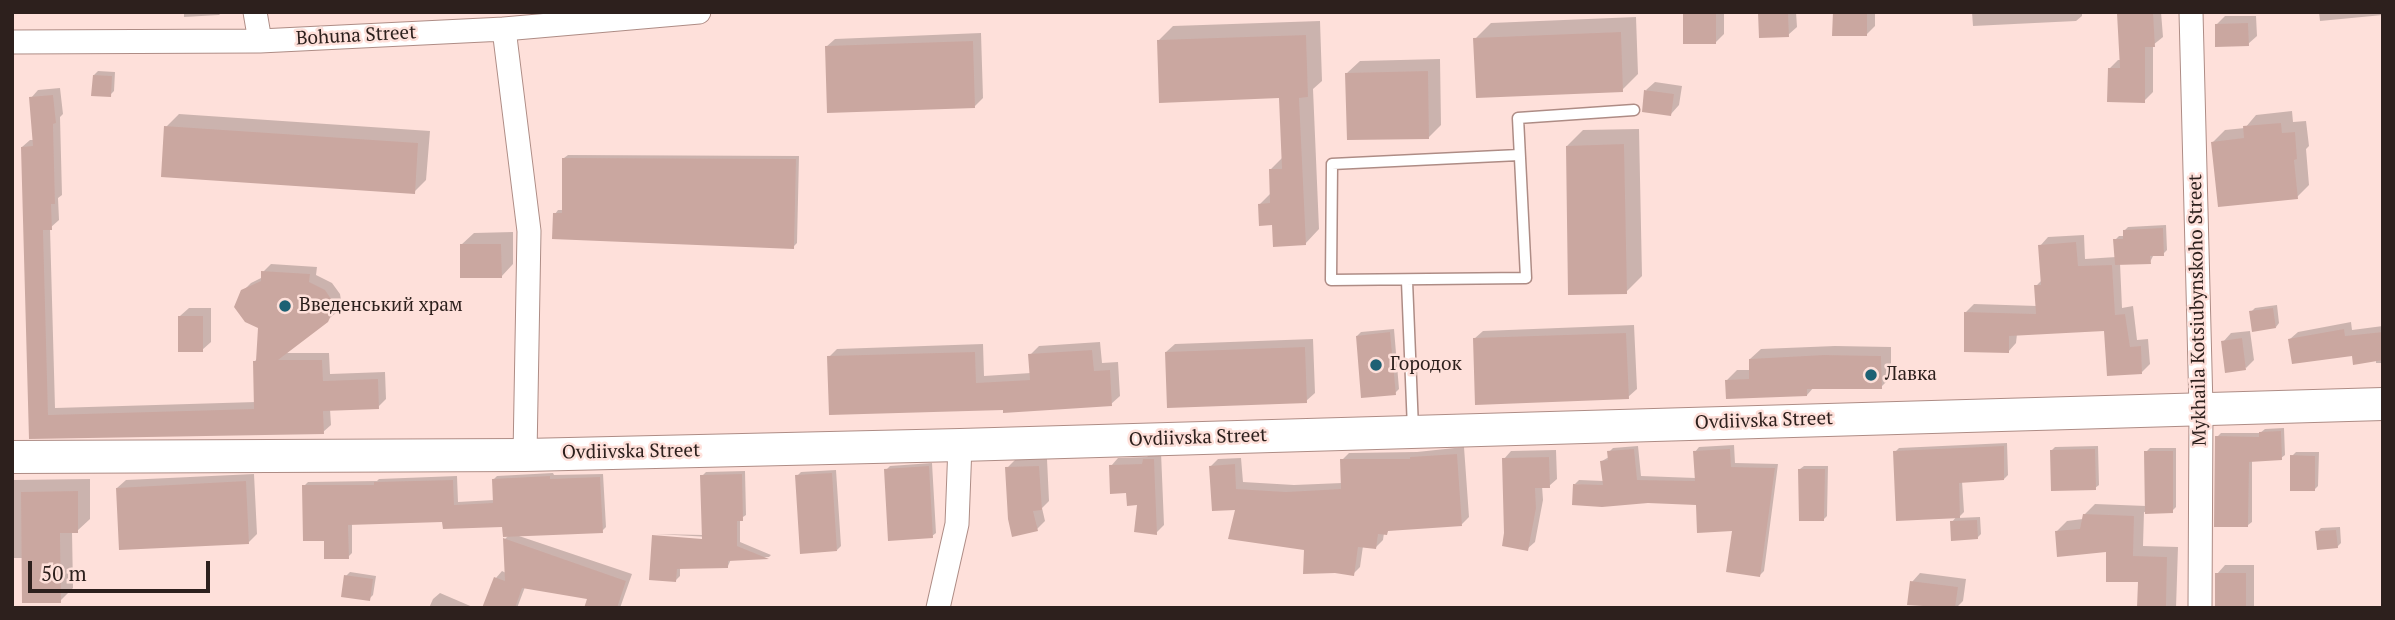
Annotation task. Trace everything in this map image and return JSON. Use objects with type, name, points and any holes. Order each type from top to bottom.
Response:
[{"type":"main road","name":"Ovdiivska Street","points":[[12,457],[525,455],[2383,404]]},
{"type":"street","points":[[255,12],[260,41]]},
{"type":"street","name":"Bohuna Street","points":[[12,42],[260,41],[504,29],[699,12]]},
{"type":"street","name":"Mykhaila Kotsiubynskoho Street","points":[[2191,12],[2201,408],[2200,608]]},
{"type":"street","points":[[504,29],[529,231],[525,455]]},
{"type":"street","points":[[938,608],[957,524],[960,445]]},
{"type":"lane","points":[[1520,155],[1332,164],[1331,280],[1526,278],[1520,155],[1518,118],[1634,110]]},
{"type":"lane","points":[[1407,281],[1413,431]]},
{"type":"building","points":[[1683,12],[1716,12],[1716,44],[1683,44]]},
{"type":"building","points":[[1758,12],[1788,12],[1789,37],[1759,38]]},
{"type":"building","points":[[1833,12],[1867,12],[1867,36],[1832,36]]},
{"type":"building","points":[[2153,12],[2155,47],[2145,47],[2145,103],[2107,102],[2108,68],[2120,68],[2117,13]]},
{"type":"building","points":[[2248,23],[2249,46],[2215,47],[2215,24]]},
{"type":"building","points":[[1621,32],[1623,92],[1476,98],[1473,38]]},
{"type":"building","points":[[1306,35],[1308,97],[1299,98],[1306,245],[1273,247],[1272,225],[1259,226],[1258,204],[1270,203],[1269,169],[1282,169],[1279,98],[1159,103],[1157,40]]},
{"type":"building","points":[[973,41],[975,108],[827,113],[825,46]]},
{"type":"building","points":[[1428,71],[1429,139],[1347,140],[1345,73]]},
{"type":"building","points":[[93,75],[112,76],[111,97],[91,96]]},
{"type":"building","points":[[1644,90],[1674,94],[1671,116],[1642,112]]},
{"type":"building","points":[[53,95],[56,123],[53,124],[55,204],[51,204],[52,230],[43,230],[48,415],[254,409],[253,361],[256,361],[258,328],[245,322],[234,307],[241,290],[261,281],[261,271],[310,274],[309,282],[325,290],[333,302],[334,309],[328,322],[278,360],[322,360],[323,381],[378,379],[379,409],[323,411],[324,434],[29,439],[21,147],[33,146],[29,97]]},
{"type":"building","points":[[2281,123],[2282,133],[2295,132],[2297,159],[2294,160],[2298,199],[2218,207],[2211,142],[2244,138],[2243,126]]},
{"type":"building","points":[[164,126],[418,143],[415,194],[161,177]]},
{"type":"building","points":[[1624,144],[1627,294],[1568,295],[1566,146]]},
{"type":"building","points":[[562,158],[796,159],[794,249],[552,239],[553,213],[562,213]]},
{"type":"building","points":[[2163,228],[2164,256],[2150,256],[2151,264],[2115,265],[2113,239],[2123,239],[2123,230]]},
{"type":"building","points":[[2076,242],[2078,266],[2112,265],[2115,315],[2125,314],[2130,347],[2141,346],[2142,374],[2107,376],[2104,331],[2009,336],[2009,353],[1964,352],[1964,312],[2036,314],[2034,285],[2041,285],[2038,245]]},
{"type":"building","points":[[460,244],[501,244],[502,278],[460,278]]},
{"type":"building","points":[[2273,308],[2276,328],[2252,332],[2249,311]]},
{"type":"building","points":[[178,316],[203,316],[203,352],[178,352]]},
{"type":"building","points":[[2344,329],[2345,336],[2383,332],[2383,360],[2353,365],[2352,356],[2292,364],[2288,339]]},
{"type":"building","name":"Городок","points":[[1390,332],[1396,395],[1361,398],[1356,336]]},
{"type":"building","points":[[1626,333],[1629,399],[1475,405],[1473,338]]},
{"type":"building","points":[[2242,338],[2246,370],[2225,373],[2221,341]]},
{"type":"building","points":[[1305,347],[1307,403],[1167,408],[1165,352]]},
{"type":"building","points":[[1092,350],[1094,371],[1110,370],[1112,406],[1003,413],[1003,410],[829,415],[827,356],[975,352],[976,383],[1030,380],[1028,354]]},
{"type":"building","points":[[1824,355],[1881,356],[1882,389],[1807,389],[1807,396],[1726,399],[1725,380],[1749,379],[1749,359]]},
{"type":"building","points":[[2281,431],[2282,460],[2249,462],[2248,527],[2214,527],[2215,436],[2259,437],[2259,432]]},
{"type":"building","points":[[2004,446],[2004,480],[1959,483],[1960,518],[1896,521],[1893,451]]},
{"type":"building","points":[[1634,449],[1637,480],[1695,481],[1693,451],[1730,449],[1731,467],[1775,468],[1760,577],[1726,572],[1732,531],[1697,533],[1696,505],[1572,505],[1573,484],[1603,485],[1600,461],[1608,460],[1607,451]]},
{"type":"building","points":[[2095,449],[2096,490],[2051,491],[2050,450]]},
{"type":"building","points":[[2144,451],[2173,451],[2173,513],[2145,514]]},
{"type":"building","points":[[1457,454],[1462,526],[1378,534],[1376,549],[1358,547],[1354,576],[1335,573],[1303,574],[1304,550],[1228,539],[1235,510],[1212,511],[1209,466],[1235,464],[1236,489],[1286,492],[1341,489],[1340,459],[1410,459]]},
{"type":"building","points":[[2290,455],[2315,456],[2315,491],[2290,491]]},
{"type":"building","points":[[1549,457],[1550,488],[1535,488],[1536,508],[1528,551],[1502,546],[1502,458]]},
{"type":"building","points":[[1143,459],[1154,459],[1157,535],[1134,532],[1137,505],[1127,506],[1126,493],[1110,494],[1109,465],[1142,464]]},
{"type":"building","points":[[929,466],[933,538],[888,541],[884,469]]},
{"type":"building","points":[[1039,466],[1042,510],[1033,511],[1038,531],[1012,537],[1008,519],[1005,467]]},
{"type":"building","points":[[1798,469],[1825,469],[1824,521],[1799,521]]},
{"type":"building","points":[[832,473],[837,551],[800,554],[795,475]]},
{"type":"building","points":[[742,474],[743,521],[737,521],[737,546],[769,559],[728,561],[728,568],[677,569],[676,582],[649,580],[652,535],[702,539],[700,475]]},
{"type":"building","points":[[550,476],[550,479],[600,477],[603,533],[503,537],[502,527],[443,529],[442,522],[348,525],[349,559],[324,559],[324,541],[303,541],[302,485],[374,485],[374,482],[453,480],[454,505],[493,503],[492,479]]},
{"type":"building","points":[[246,481],[249,544],[119,550],[116,488]]},
{"type":"building","points":[[78,491],[78,533],[60,533],[61,603],[22,603],[21,492]]},
{"type":"building","points":[[2083,514],[2134,516],[2133,556],[2167,557],[2166,608],[2137,608],[2138,582],[2106,582],[2106,552],[2057,557],[2055,531],[2080,529]]},
{"type":"building","points":[[1977,520],[1978,539],[1951,541],[1950,521]]},
{"type":"building","points":[[2336,530],[2338,548],[2317,550],[2315,531]]},
{"type":"building","points":[[503,538],[626,581],[617,608],[584,608],[587,599],[522,588],[515,608],[482,608],[494,577],[505,581]]},
{"type":"building","points":[[2215,573],[2246,573],[2246,608],[2215,608]]},
{"type":"building","points":[[344,575],[373,579],[370,601],[341,597]]},
{"type":"building","points":[[1910,581],[1958,587],[1955,608],[1907,605]]},
{"type":"place","name":"Введенський храм","points":[[285,306]]},
{"type":"place","name":"Городок","points":[[1376,365]]},
{"type":"place","name":"Лавка","points":[[1871,375]]}]
